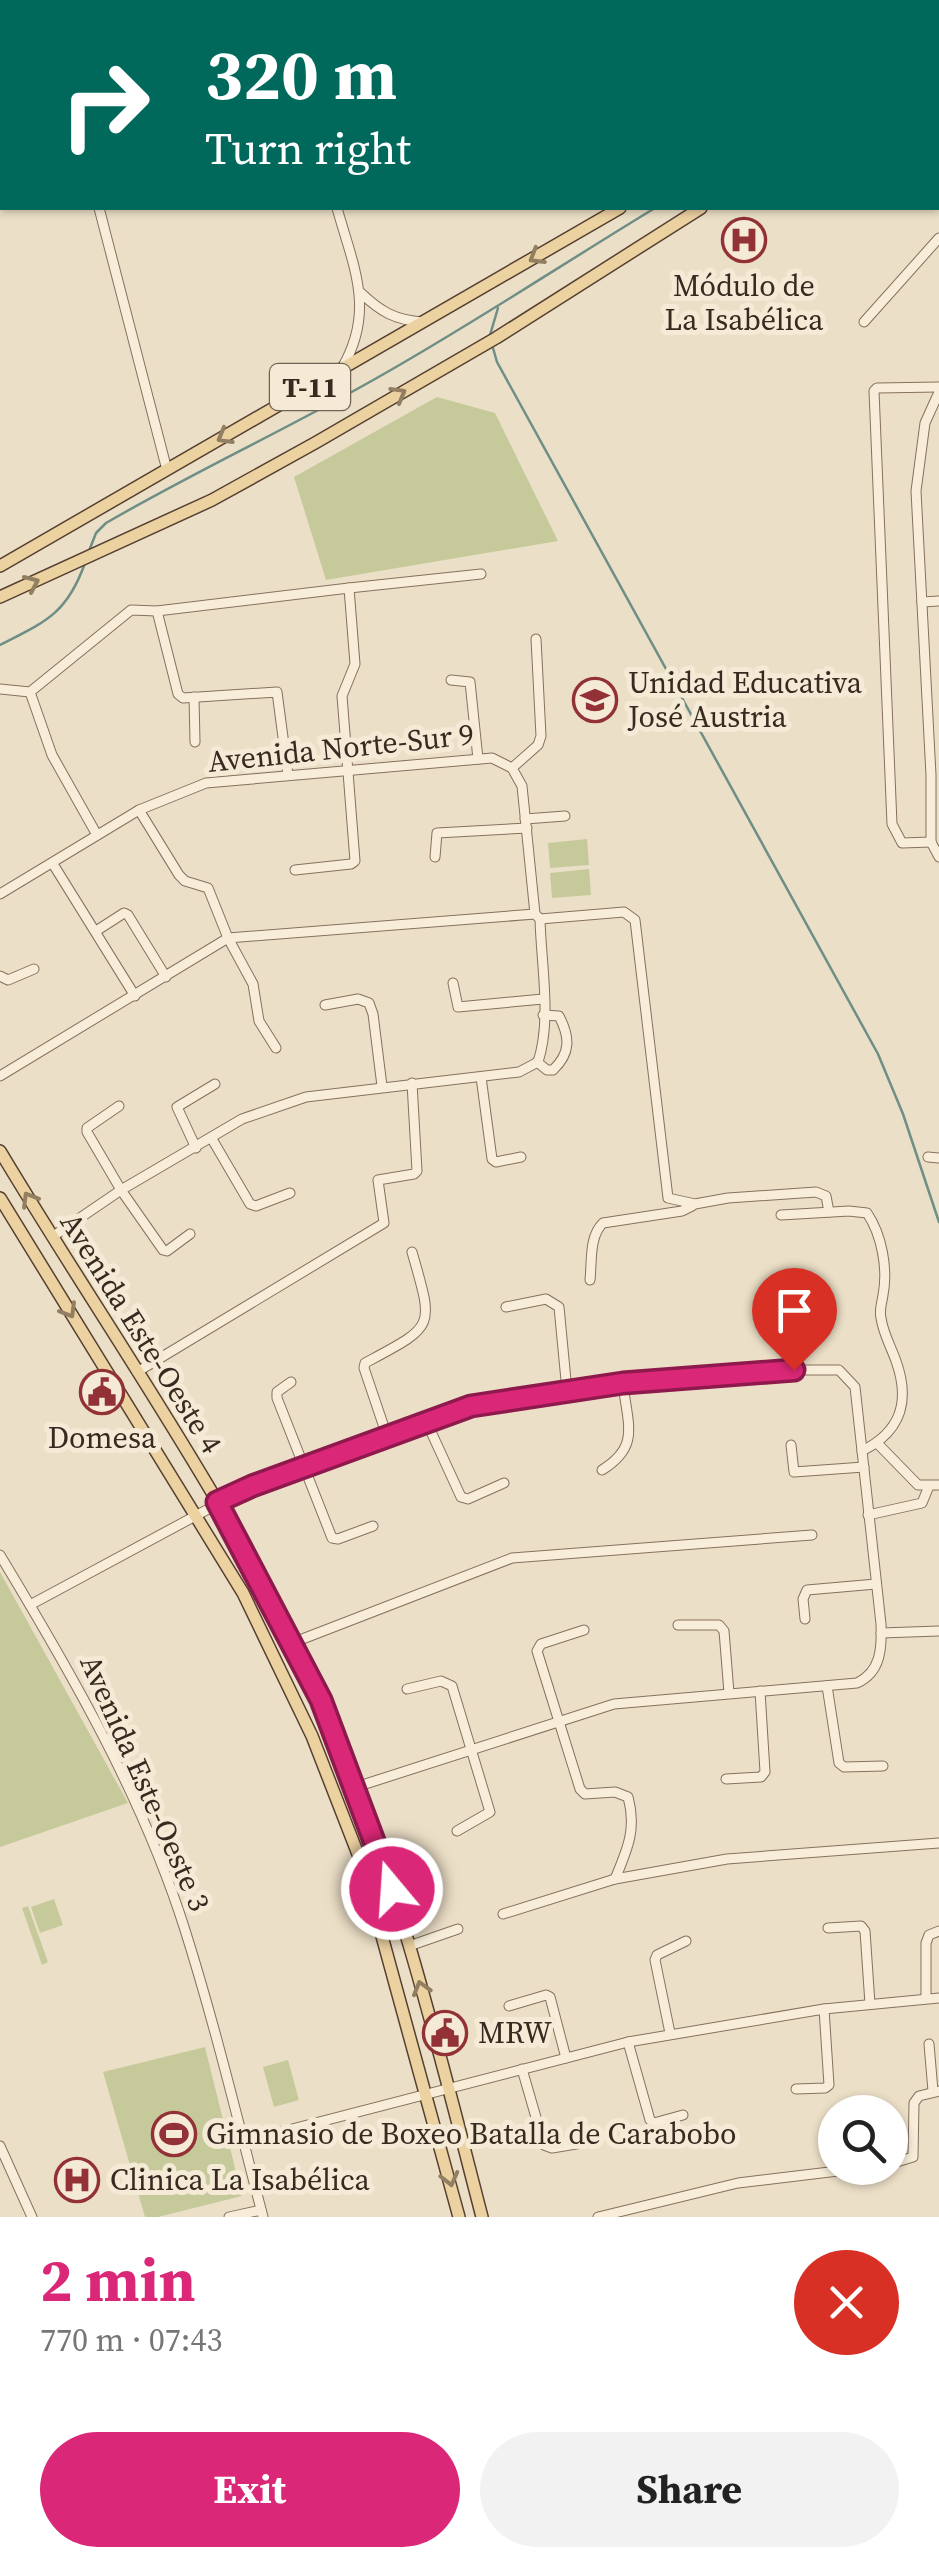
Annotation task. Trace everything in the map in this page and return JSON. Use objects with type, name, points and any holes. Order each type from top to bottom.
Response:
[{"type":"main road","name":"T-11","points":[[0,566],[617,210]]},
{"type":"main road","name":"T-11","points":[[0,597],[212,500],[496,338],[697,210]]},
{"type":"main road","name":"Avenida Este-Oeste 4","points":[[0,1151],[217,1502],[332,1726],[384,1860],[482,2217]]},
{"type":"main road","points":[[0,1198],[243,1593],[312,1736],[363,1867],[459,2217]]},
{"type":"street","points":[[100,210],[167,470]]},
{"type":"street","points":[[337,210],[361,293],[358,326],[350,354],[340,370]]},
{"type":"street","points":[[864,322],[939,238]]},
{"type":"street","points":[[361,293],[379,310],[399,320],[422,322]]},
{"type":"street","points":[[932,842],[902,843],[892,824],[874,391],[877,388],[939,389],[925,423],[916,492],[935,775],[932,842],[939,857]]},
{"type":"street","points":[[0,690],[30,692],[130,610],[157,611],[481,574]]},
{"type":"street","points":[[296,870],[355,861],[342,696],[355,664],[349,588]]},
{"type":"street","points":[[922,602],[939,601]]},
{"type":"street","points":[[157,611],[178,694],[184,698],[277,692],[288,775]]},
{"type":"street","points":[[512,768],[538,746],[540,736],[536,639]]},
{"type":"street","points":[[451,680],[470,682],[478,759]]},
{"type":"street","points":[[30,692],[52,755],[97,835]]},
{"type":"street","points":[[194,697],[194,742]]},
{"type":"street","name":"Avenida Norte-Sur 9","points":[[0,894],[139,810],[206,783],[492,758],[512,768],[522,786],[544,1015],[543,1046],[537,1062]]},
{"type":"street","points":[[139,810],[179,875],[185,881],[208,888],[228,938],[253,984],[259,1020],[276,1048]]},
{"type":"street","points":[[435,858],[437,833],[565,816]]},
{"type":"street","points":[[53,864],[135,996]]},
{"type":"street","points":[[96,931],[124,912],[166,977]]},
{"type":"street","points":[[0,1076],[228,938],[624,912],[635,920],[665,1194],[695,1204]]},
{"type":"street","points":[[0,976],[8,980],[34,969]]},
{"type":"street","points":[[452,983],[458,1007],[542,999]]},
{"type":"street","points":[[325,1006],[358,999],[369,1003],[382,1086]]},
{"type":"street","points":[[52,1237],[121,1190],[242,1120],[306,1097],[520,1072],[537,1062],[553,1070],[565,1059],[566,1028],[559,1016],[544,1015]]},
{"type":"street","points":[[481,1077],[492,1159],[496,1162],[521,1156]]},
{"type":"street","points":[[136,1372],[384,1224],[378,1180],[414,1174],[417,1170],[412,1083]]},
{"type":"street","points":[[196,1148],[177,1107],[215,1084]]},
{"type":"street","points":[[119,1106],[87,1128],[87,1132],[121,1190],[164,1250],[190,1234]]},
{"type":"street","points":[[212,1139],[250,1204],[256,1206],[290,1193]]},
{"type":"street","points":[[590,1280],[594,1240],[603,1223],[728,1198],[810,1191],[826,1196],[830,1212]]},
{"type":"street","points":[[781,1215],[867,1213],[874,1223],[882,1254],[881,1319],[897,1362],[902,1395],[894,1426],[884,1440],[862,1452]]},
{"type":"street","points":[[387,1436],[364,1368],[365,1363],[412,1338],[424,1325],[428,1308],[412,1252]]},
{"type":"street","points":[[794,1370],[790,1307],[794,1301],[814,1298]]},
{"type":"street","points":[[506,1307],[546,1299],[559,1306],[567,1391]]},
{"type":"street","points":[[30,1605],[217,1502],[471,1406],[623,1383],[794,1370],[839,1370],[849,1377],[855,1387],[881,1633],[878,1663],[868,1678],[857,1683],[614,1704],[356,1786]]},
{"type":"street","points":[[291,1382],[276,1392],[276,1398],[332,1538],[373,1526]]},
{"type":"street","points":[[602,1470],[621,1458],[628,1442],[623,1383]]},
{"type":"street","points":[[427,1423],[460,1497],[468,1499],[504,1482]]},
{"type":"street","points":[[877,1444],[918,1485],[934,1486]]},
{"type":"street","points":[[792,1445],[794,1472],[864,1468]]},
{"type":"street","points":[[868,1515],[922,1503],[934,1486]]},
{"type":"street","points":[[292,1643],[512,1558],[812,1534]]},
{"type":"street","name":"Avenida Este-Oeste 3","points":[[0,1556],[86,1698],[160,1862],[185,1928],[262,2213]]},
{"type":"street","points":[[806,1618],[806,1590],[876,1584]]},
{"type":"street","points":[[678,1626],[719,1625],[724,1631],[730,1694]]},
{"type":"street","points":[[584,1630],[541,1644],[537,1651],[580,1789],[585,1794],[615,1792],[628,1797],[633,1834],[616,1879]]},
{"type":"street","points":[[881,1633],[939,1631]]},
{"type":"street","points":[[407,1689],[440,1681],[452,1686],[490,1812],[456,1831]]},
{"type":"street","points":[[827,1686],[839,1763],[844,1767],[883,1766]]},
{"type":"street","points":[[726,1779],[760,1777],[764,1772],[760,1691]]},
{"type":"street","points":[[503,1914],[616,1879],[726,1859],[939,1844]]},
{"type":"street","points":[[828,1928],[860,1926],[866,1931],[870,2004]]},
{"type":"street","points":[[409,1946],[458,1928]]},
{"type":"street","points":[[926,1998],[926,1943],[929,1935],[939,1931]]},
{"type":"street","points":[[670,2034],[655,1960],[657,1955],[686,1941]]},
{"type":"street","points":[[509,2006],[550,1997],[566,2058]]},
{"type":"street","points":[[242,2142],[628,2042],[824,2009],[939,1998]]},
{"type":"street","points":[[796,2088],[829,2085],[824,2009]]},
{"type":"street","points":[[628,2042],[650,2120],[654,2123],[683,2115]]},
{"type":"street","points":[[908,2159],[913,2158],[914,2103],[919,2096],[936,2091],[928,2044]]},
{"type":"street","points":[[522,2069],[544,2146],[588,2142]]},
{"type":"street","points":[[0,2146],[32,2217]]},
{"type":"street","points":[[598,2217],[738,2183],[818,2173]]},
{"type":"street","points":[[230,2217],[262,2213]]},
{"type":"green space","points":[[437,397],[495,413],[558,541],[326,580],[294,477]]},
{"type":"green space","points":[[587,839],[589,865],[550,868],[548,843]]},
{"type":"green space","points":[[589,869],[591,895],[552,898],[550,873]]},
{"type":"green space","points":[[0,1572],[128,1803],[0,1847]]},
{"type":"green space","points":[[54,1899],[63,1925],[40,1933],[31,1907]]},
{"type":"green space","points":[[28,1906],[48,1962],[42,1965],[22,1908]]},
{"type":"green space","name":"Gimnasio de Boxeo Batalla de Carabobo","points":[[205,2047],[242,2196],[145,2217],[103,2072]]},
{"type":"green space","points":[[288,2060],[299,2100],[274,2107],[263,2067]]},
{"type":"waterway","points":[[89,551],[96,533],[106,523],[375,379],[652,210]]},
{"type":"waterway","points":[[490,335],[498,308]]},
{"type":"waterway","points":[[493,348],[497,362],[878,1054],[903,1114],[939,1222]]},
{"type":"waterway","points":[[0,645],[53,614],[70,594],[85,563]]},
{"type":"place","name":"Módulo de La Isabélica","points":[[744,240]]},
{"type":"place","name":"Unidad Educativa José Austria","points":[[595,700]]},
{"type":"place","name":"Domesa","points":[[102,1392]]},
{"type":"place","name":"MRW","points":[[445,2033]]},
{"type":"place","name":"Gimnasio de Boxeo Batalla de Carabobo","points":[[174,2134]]},
{"type":"place","name":"Clinica La Isabélica","points":[[77,2180]]},
{"type":"route","points":[[392,1889],[321,1700],[217,1502],[471,1406],[623,1383],[794,1370]]}]
